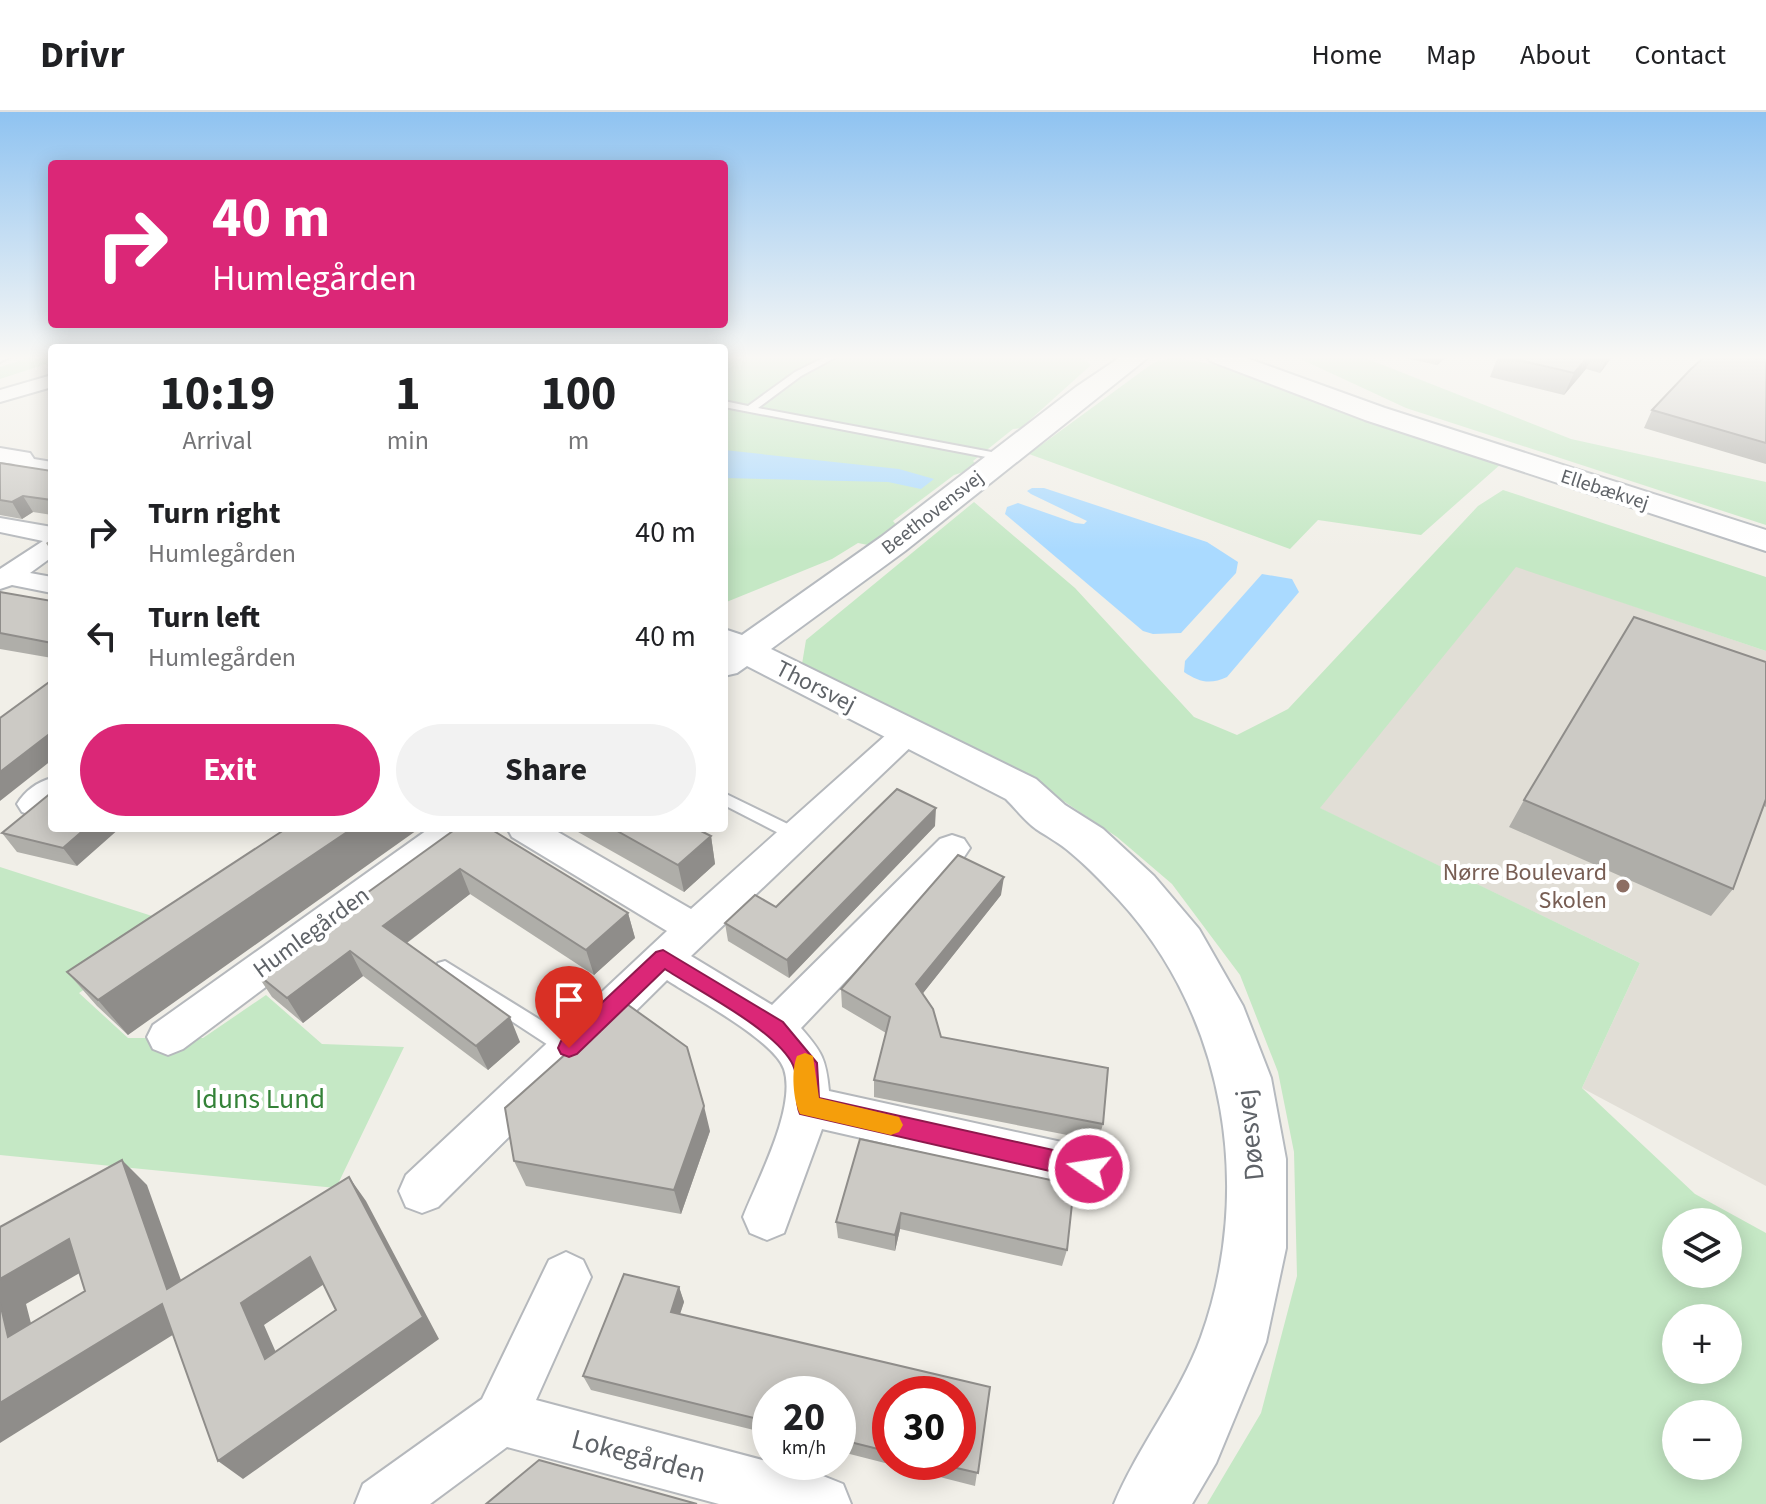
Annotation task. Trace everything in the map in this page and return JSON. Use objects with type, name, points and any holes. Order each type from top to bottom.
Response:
[{"type":"street","name":"Beethovensvej","points":[[729,656],[893,544],[1051,421]]},
{"type":"street","name":"Ellebækvej","points":[[1396,421],[1766,541]]},
{"type":"street","points":[[0,455],[22,458],[26,465],[48,468]]},
{"type":"street","points":[[0,525],[48,534]]},
{"type":"street","points":[[3,578],[48,549]]},
{"type":"street","points":[[3,578],[48,584]]},
{"type":"street","name":"Thorsvej","points":[[729,656],[898,740]]},
{"type":"street","points":[[422,1191],[663,958],[898,740]]},
{"type":"street","name":"Døesvej","points":[[898,740],[1011,804],[1049,816],[1087,841],[1137,889],[1181,943],[1217,1006],[1243,1078],[1257,1159],[1255,1248],[1233,1342],[1191,1438],[1151,1504]]},
{"type":"street","name":"Humlegården","points":[[168,1037],[449,832]]},
{"type":"street","points":[[531,832],[694,929]]},
{"type":"street","points":[[775,1028],[952,848]]},
{"type":"street","points":[[663,958],[775,1028],[805,1063],[808,1106],[767,1217]]},
{"type":"street","points":[[808,1106],[1089,1169]]},
{"type":"street","points":[[383,1504],[501,1418],[566,1277]]},
{"type":"street","name":"Lokegården","points":[[501,1418],[823,1504]]},
{"type":"lane","points":[[813,421],[1002,457]]},
{"type":"lane","points":[[728,800],[796,835]]},
{"type":"lane","points":[[445,968],[569,1048]]},
{"type":"shaded area","name":"Nørre Boulevard Skolen","points":[[1516,566],[1766,651],[1766,1186],[1582,1088],[1640,963],[1319,808]]},
{"type":"green space","points":[[728,421],[1029,421],[1021,428],[1013,429],[973,461],[975,463],[970,470],[954,475],[893,521],[898,527],[868,545],[858,543],[832,559],[728,601]]},
{"type":"green space","points":[[1074,421],[1380,421],[1502,463],[1421,535],[1318,520],[1290,549],[1029,454]]},
{"type":"green space","points":[[1446,421],[1525,421],[1571,439],[1766,482],[1766,525]]},
{"type":"green space","points":[[1503,490],[1766,577],[1766,651],[1516,567],[1320,808],[1640,963],[1582,1088],[1695,1194],[1720,1208],[1662,1208],[1662,1288],[1742,1288],[1742,1220],[1766,1233],[1766,1504],[1207,1504],[1261,1413],[1297,1276],[1294,1152],[1278,1072],[1240,975],[1172,884],[1117,837],[1047,790],[802,664],[806,640],[974,502],[1075,588],[1194,717],[1237,735],[1288,709],[1478,506]]},
{"type":"green space","name":"Iduns Lund","points":[[0,867],[180,925],[79,993],[128,1038],[203,1038],[266,995],[322,1044],[404,1047],[336,1188],[0,1155]]},
{"type":"water","points":[[728,450],[899,469],[934,479],[921,489],[888,482],[728,478]]},
{"type":"water","points":[[1044,488],[1207,542],[1238,562],[1236,573],[1181,633],[1153,634],[1143,631],[1005,514],[1007,507],[1018,503],[1075,523],[1084,524],[1087,521],[1027,491]]},
{"type":"water","points":[[1262,574],[1292,579],[1299,592],[1227,677],[1205,681],[1184,672],[1185,661]]},
{"type":"building","points":[[1690,421],[1766,421],[1766,443]]},
{"type":"building","points":[[0,463],[48,470],[48,499],[23,496],[12,502],[0,500]]},
{"type":"building","points":[[0,592],[48,600],[48,642],[0,633]]},
{"type":"building","points":[[1634,617],[1766,662],[1766,799],[1733,889],[1524,800]]},
{"type":"building","points":[[48,683],[48,735],[0,772],[0,718]]},
{"type":"building","points":[[897,789],[936,808],[787,960],[725,923],[755,895],[776,907]]},
{"type":"building","points":[[48,795],[48,832],[81,832],[63,848],[2,833]]},
{"type":"building","points":[[281,832],[347,832],[98,1000],[67,972]]},
{"type":"building","points":[[451,832],[496,832],[628,913],[586,950],[460,869],[383,926],[510,1017],[476,1046],[350,951],[287,998],[256,973]]},
{"type":"building","points":[[619,832],[703,832],[711,836],[678,865]]},
{"type":"building","points":[[958,855],[1004,877],[916,984],[933,1009],[941,1037],[1108,1068],[1103,1124],[874,1080],[890,1017],[841,989]]},
{"type":"building","points":[[624,1002],[687,1047],[704,1106],[674,1190],[514,1161],[505,1108]]},
{"type":"building","points":[[860,1139],[1074,1185],[1067,1250],[901,1213],[895,1235],[836,1222]]},
{"type":"building","points":[[122,1160],[167,1289],[349,1177],[423,1317],[218,1461],[162,1304],[0,1403],[0,1303],[8,1337],[85,1291],[69,1239],[0,1279],[0,1227]],"holes":[[[310,1257],[336,1310],[265,1359],[241,1303]]]},
{"type":"building","points":[[624,1274],[679,1287],[671,1312],[943,1376],[872,1376],[872,1448],[856,1444],[856,1376],[752,1376],[752,1418],[583,1376]]},
{"type":"building","points":[[976,1384],[990,1387],[976,1473]]},
{"type":"building","points":[[539,1460],[697,1504],[486,1504]]},
{"type":"slow traffic","points":[[805,1063],[808,1106],[891,1125]]},
{"type":"place","name":"Nørre Boulevard Skolen","points":[[1623,886]]},
{"type":"route","points":[[569,1048],[663,958],[775,1028],[805,1063],[808,1106],[1089,1169]]}]
